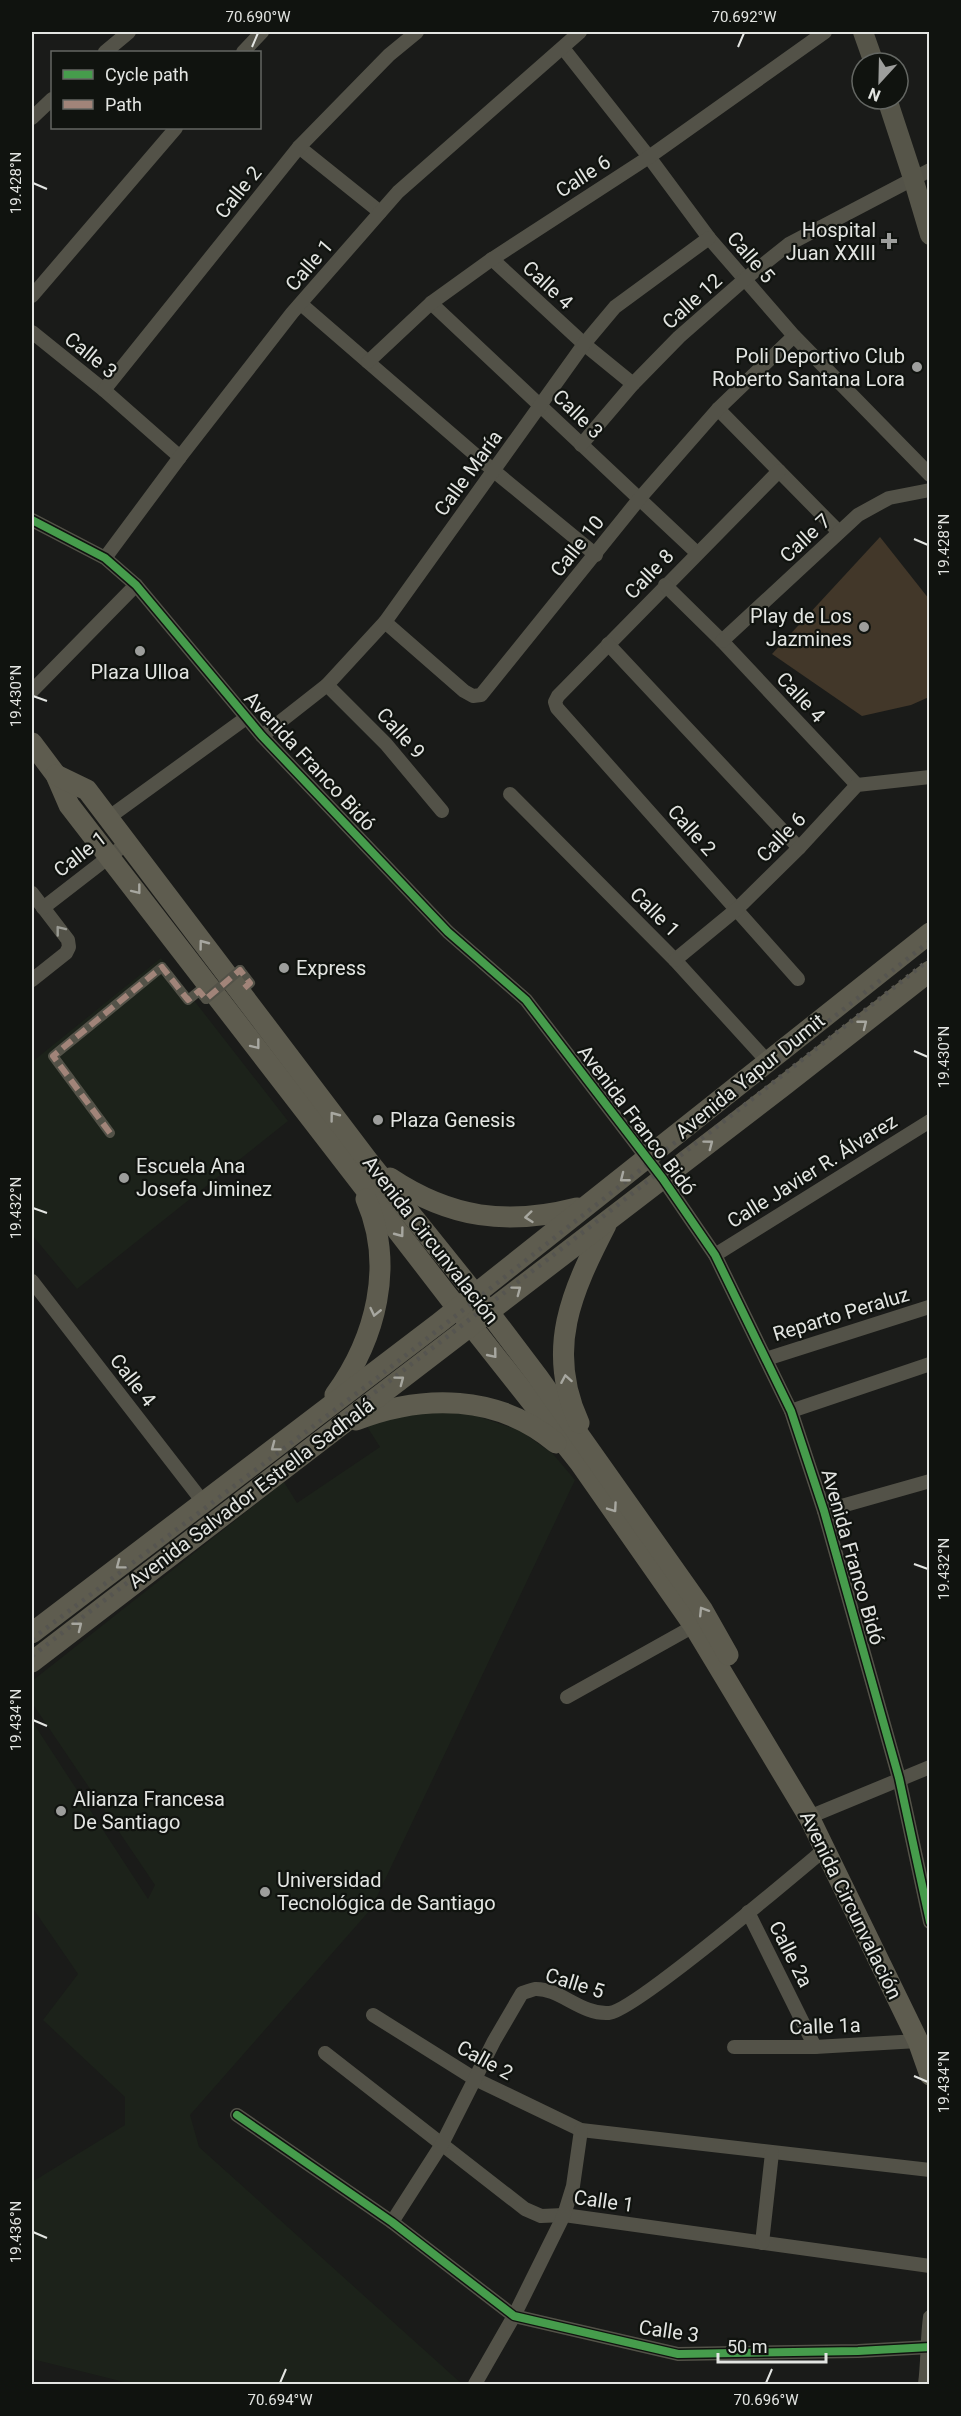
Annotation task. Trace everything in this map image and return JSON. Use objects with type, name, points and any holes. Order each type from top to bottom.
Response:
[{"type":"main road","points":[[862,32],[869,51]]},
{"type":"main road","points":[[892,111],[921,174],[930,236]]},
{"type":"main road","name":"Avenida Circunvalación","points":[[32,743],[56,775],[69,805],[119,849],[240,992],[457,1308],[587,1458],[702,1609],[729,1657],[764,1739]]},
{"type":"main road","name":"Avenida Circunvalación","points":[[56,775],[87,790],[108,818],[119,849],[362,1168],[475,1294],[587,1458],[764,1739],[809,1817],[918,2041],[930,2075]]},
{"type":"main road","name":"Avenida Yapur Dumit","points":[[457,1308],[648,1159],[930,933]]},
{"type":"main road","name":"Avenida Yapur Dumit","points":[[471,1325],[929,972]]},
{"type":"main road","points":[[362,1168],[417,1196],[447,1208],[484,1217],[517,1219],[551,1215],[586,1206]]},
{"type":"main road","points":[[322,1412],[346,1380],[362,1352],[376,1314],[380,1281],[379,1242],[362,1168]]},
{"type":"main road","points":[[587,1458],[564,1374],[564,1341],[568,1311],[576,1285],[609,1220]]},
{"type":"main road","name":"Avenida Salvador Estrella Sadhalá","points":[[32,1633],[457,1308]]},
{"type":"main road","name":"Avenida Salvador Estrella Sadhalá","points":[[32,1662],[471,1325]]},
{"type":"main road","points":[[336,1428],[400,1406],[435,1401],[471,1404],[507,1414],[587,1458]]},
{"type":"street","points":[[106,51],[129,32]]},
{"type":"street","points":[[247,42],[262,32]]},
{"type":"street","name":"Calle 2","points":[[104,390],[299,147],[389,56],[417,32]]},
{"type":"street","name":"Calle 1","points":[[105,558],[180,457],[301,304],[398,192],[580,32]]},
{"type":"street","name":"Calle 6","points":[[368,362],[431,303],[492,259],[649,157],[825,32]]},
{"type":"street","name":"Calle 5","points":[[563,48],[709,238],[794,336],[930,475]]},
{"type":"street","points":[[32,118],[51,100]]},
{"type":"street","points":[[32,296],[175,129]]},
{"type":"street","points":[[299,147],[380,212]]},
{"type":"street","name":"Calle 12","points":[[581,445],[633,384],[679,337],[745,279],[789,244],[921,174]]},
{"type":"street","name":"Calle María","points":[[262,736],[327,685],[385,622],[584,344],[615,307],[709,238]]},
{"type":"street","name":"Calle 4","points":[[492,259],[584,344],[633,384]]},
{"type":"street","name":"Calle 3","points":[[431,303],[697,553]]},
{"type":"street","points":[[301,304],[494,471],[596,555]]},
{"type":"street","name":"Calle 3","points":[[32,332],[104,390],[180,457]]},
{"type":"street","name":"Calle 10","points":[[385,622],[464,691],[473,696],[482,695],[640,498],[718,409],[794,336]]},
{"type":"street","points":[[718,409],[839,532]]},
{"type":"street","name":"Calle 8","points":[[557,708],[555,702],[558,696],[779,471]]},
{"type":"street","name":"Calle 7","points":[[722,641],[858,515],[889,498],[930,490]]},
{"type":"street","name":"Avenida Franco Bidó","points":[[32,520],[105,558],[136,585],[262,736],[448,932],[526,1000],[663,1179],[715,1255],[791,1411],[824,1511],[899,1778],[930,1922]]},
{"type":"street","points":[[32,691],[136,585]]},
{"type":"street","name":"Calle 4","points":[[665,585],[722,641],[857,785]]},
{"type":"street","points":[[608,644],[799,848]]},
{"type":"street","name":"Calle 9","points":[[327,685],[386,744],[442,811]]},
{"type":"street","name":"Calle 2","points":[[557,708],[798,979]]},
{"type":"street","points":[[108,818],[246,718]]},
{"type":"street","points":[[857,785],[930,777]]},
{"type":"street","name":"Calle 6","points":[[675,960],[737,909],[799,848],[857,785]]},
{"type":"street","name":"Calle 1","points":[[510,794],[675,960],[768,1062]]},
{"type":"street","name":"Calle 1","points":[[43,908],[119,849]]},
{"type":"street","points":[[32,893],[68,940],[69,947],[66,953],[32,980]]},
{"type":"street","points":[[110,1133],[53,1056],[162,967],[188,1000],[199,991],[206,999],[240,970],[250,983],[240,992]]},
{"type":"street","name":"Calle Javier R. Álvarez","points":[[715,1255],[930,1121]]},
{"type":"street","name":"Calle 4","points":[[32,1281],[203,1503]]},
{"type":"street","name":"Reparto Peraluz","points":[[766,1359],[929,1307]]},
{"type":"street","points":[[791,1411],[930,1364]]},
{"type":"street","points":[[824,1511],[930,1481]]},
{"type":"street","points":[[567,1697],[694,1626]]},
{"type":"street","points":[[809,1817],[930,1767]]},
{"type":"street","name":"Calle 5","points":[[392,2222],[442,2144],[494,2041],[522,1993],[536,1989],[552,1993],[586,2010],[610,2013],[621,2009],[674,1971],[825,1850]]},
{"type":"street","name":"Calle 2a","points":[[748,1912],[815,2047]]},
{"type":"street","name":"Calle 2","points":[[374,2015],[475,2079],[581,2130],[930,2170]]},
{"type":"street","name":"Calle 1a","points":[[735,2047],[815,2047],[918,2041]]},
{"type":"street","name":"Calle 1","points":[[325,2053],[525,2209],[541,2216],[564,2215],[930,2266]]},
{"type":"street","points":[[237,2115],[392,2222],[514,2316]]},
{"type":"street","points":[[475,2385],[514,2316],[564,2215],[573,2186],[581,2130]]},
{"type":"street","points":[[762,2243],[772,2153]]},
{"type":"street","name":"Calle 3","points":[[514,2316],[678,2354],[858,2351],[928,2347]]},
{"type":"street","points":[[925,2385],[929,2367],[930,2317]]},
{"type":"shaded area","name":"Play de Los Jazmines","points":[[880,537],[929,599],[929,697],[911,705],[862,716],[772,654]]},
{"type":"shaded area","name":"Escuela Ana Josefa Jiminez","points":[[161,958],[288,1121],[77,1289],[32,1235],[32,1062]]},
{"type":"shaded area","name":"Universidad Tecnológica de Santiago","points":[[462,1411],[521,1431],[553,1454],[575,1480],[371,1909],[190,2115],[199,2147],[462,2384],[132,2384],[32,2359],[32,2182],[125,2125],[125,2097],[43,2020],[78,1974],[32,1907],[32,1721],[148,1899],[155,1885],[32,1703],[32,1681],[284,1482],[297,1503],[380,1447],[366,1425],[389,1416]]},
{"type":"railway","points":[[32,1639],[377,1378],[930,941]]},
{"type":"railway","points":[[32,1656],[587,1229],[930,959]]},
{"type":"marked path","points":[[110,1133],[53,1056],[162,967],[188,1000],[199,991],[206,999],[240,970],[250,983],[240,992]]},
{"type":"cycle path","points":[[32,520],[105,558],[136,585],[262,736],[448,932],[526,1000],[663,1179],[715,1255],[791,1411],[824,1511],[899,1778],[930,1922]]},
{"type":"cycle path","points":[[237,2115],[392,2222],[514,2316],[678,2354],[858,2351],[930,2347]]},
{"type":"place","name":"Hospital Juan XXIII","points":[[889,241]]},
{"type":"place","name":"Poli Deportivo Club Roberto Santana Lora","points":[[917,367]]},
{"type":"place","name":"Play de Los Jazmines","points":[[864,627]]},
{"type":"place","name":"Plaza Ulloa","points":[[140,651]]},
{"type":"place","name":"Express","points":[[284,968]]},
{"type":"place","name":"Plaza Genesis","points":[[378,1120]]},
{"type":"place","name":"Escuela Ana Josefa Jiminez","points":[[124,1178]]},
{"type":"place","name":"Alianza Francesa De Santiago","points":[[61,1811]]},
{"type":"place","name":"Universidad Tecnológica de Santiago","points":[[265,1892]]}]
